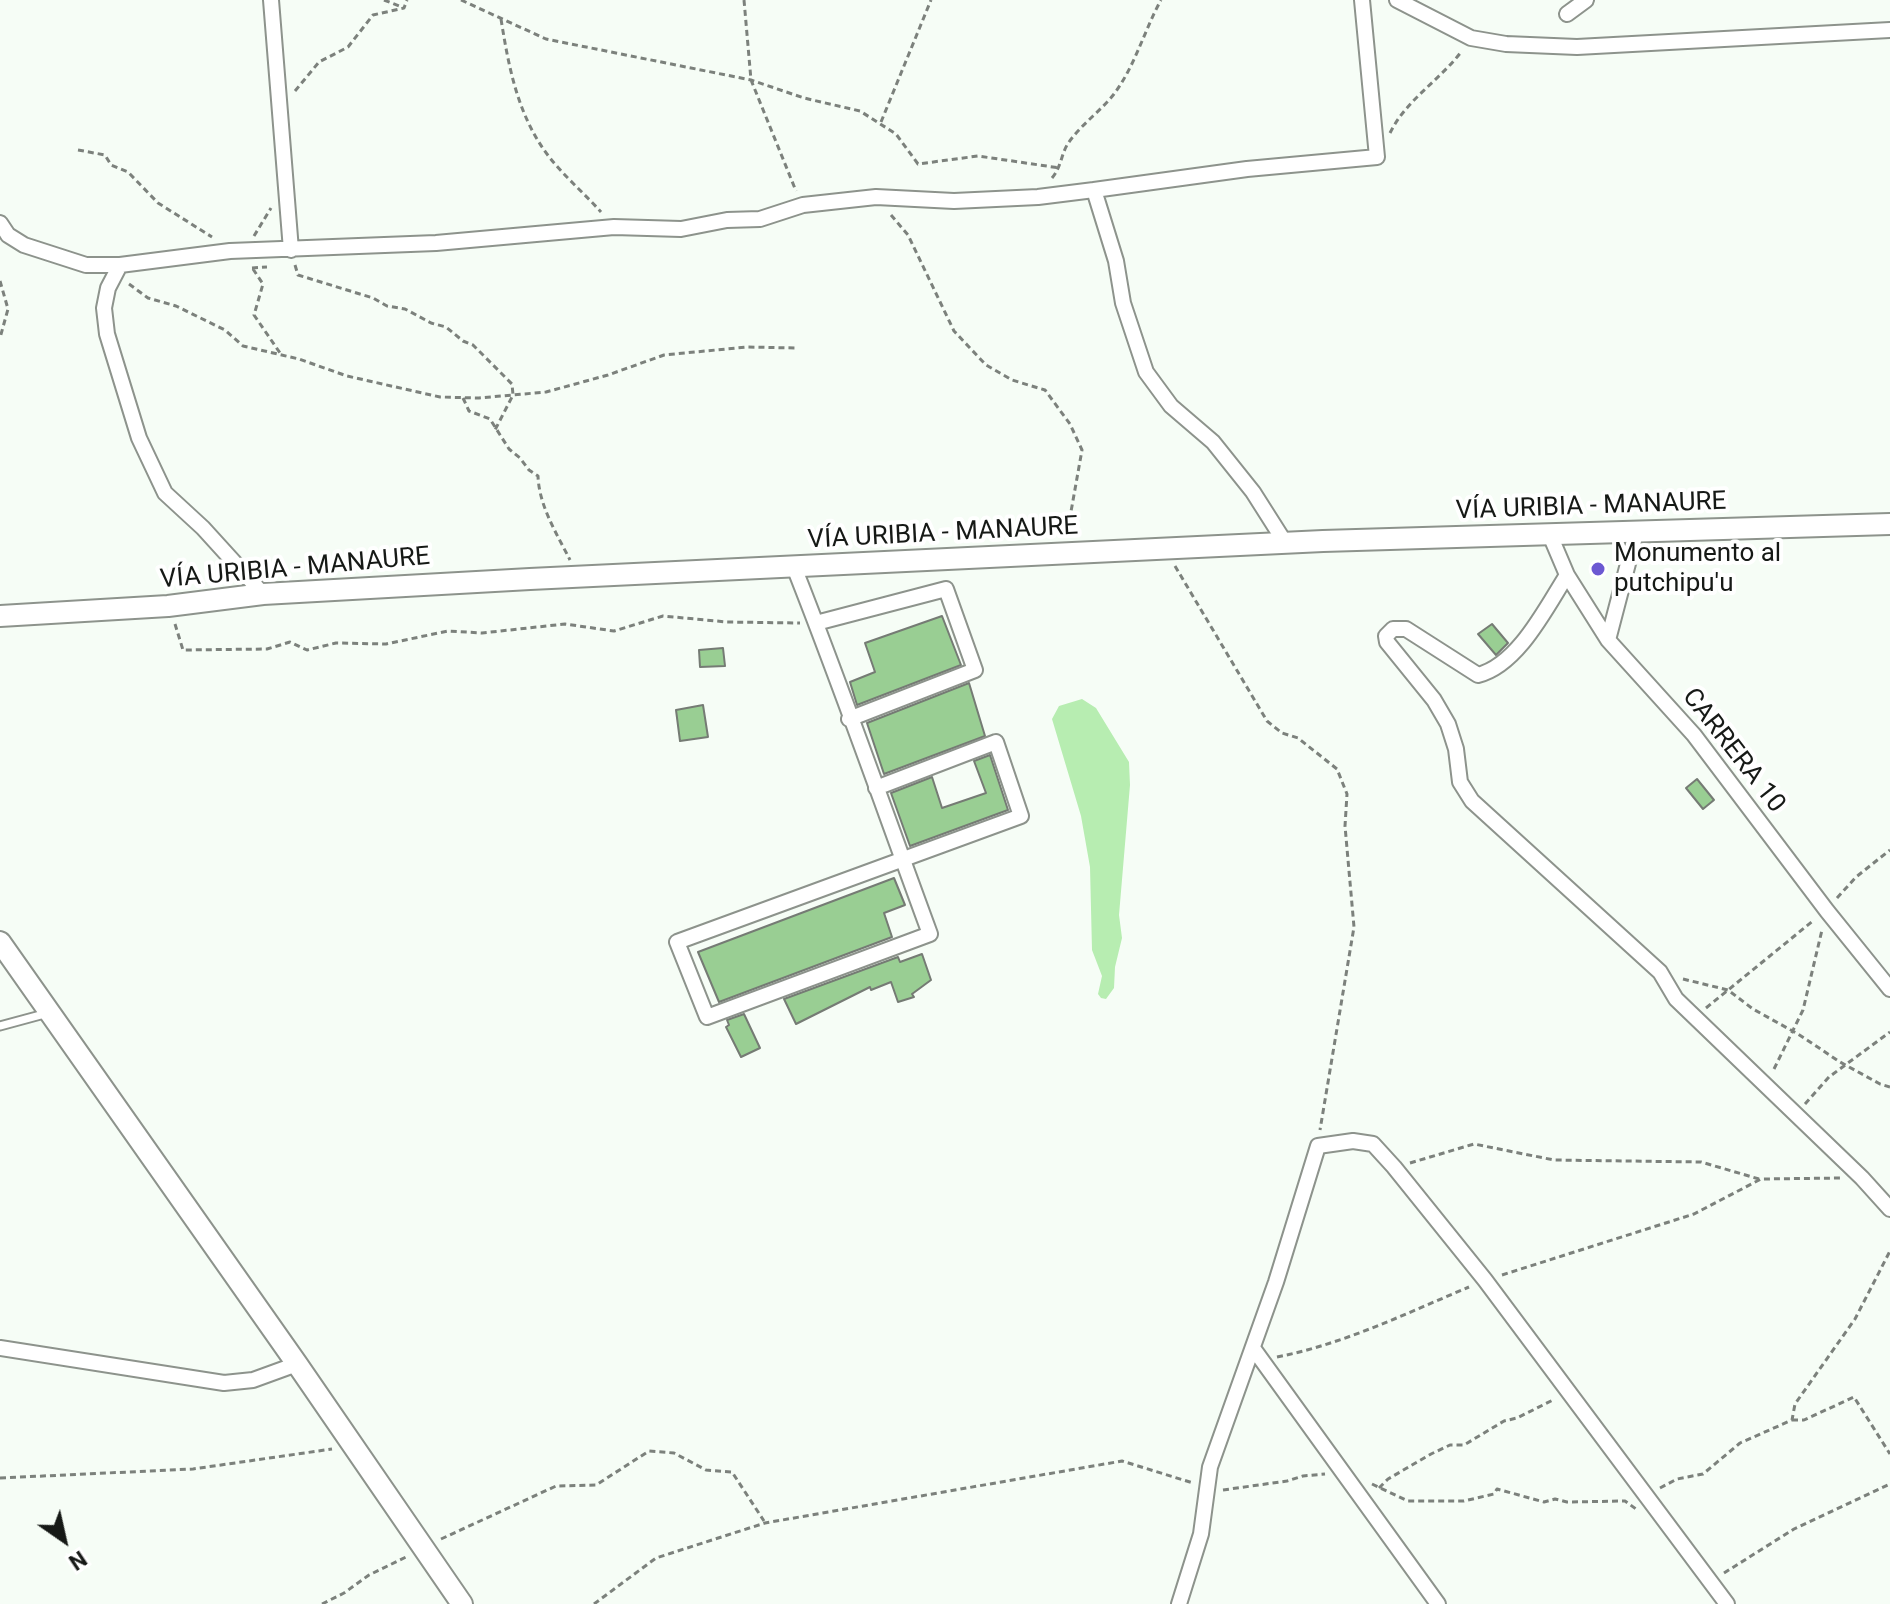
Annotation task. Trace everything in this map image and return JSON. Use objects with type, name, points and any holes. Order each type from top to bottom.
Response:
[{"type":"main road","name":"VÍA URIBIA - MANAURE","points":[[0,616],[168,606],[263,594],[578,577],[1286,544],[1890,524]]},
{"type":"main road","points":[[0,942],[462,1604]]},
{"type":"street","points":[[271,0],[291,250]]},
{"type":"street","points":[[0,223],[8,235],[24,245],[86,265],[120,265],[240,251],[436,243],[614,227],[681,229],[727,220],[760,219],[803,205],[876,197],[954,201],[1038,197],[1247,169],[1377,157],[1362,0]]},
{"type":"street","points":[[1397,0],[1471,38],[1506,44],[1577,47],[1890,30]]},
{"type":"street","points":[[1567,14],[1586,0]]},
{"type":"street","points":[[1094,190],[1116,261],[1123,303],[1146,372],[1171,406],[1213,442],[1245,482],[1286,544]]},
{"type":"street","points":[[120,265],[108,288],[105,321],[139,438],[165,493],[203,528],[263,594]]},
{"type":"street","points":[[1608,640],[1636,533]]},
{"type":"street","name":"CARRERA 10","points":[[1550,535],[1567,575],[1608,640],[1694,735],[1890,989]]},
{"type":"street","points":[[794,567],[849,719],[876,788],[902,859],[930,934],[707,1017],[677,942],[902,859],[1021,816],[996,742],[876,788]]},
{"type":"street","points":[[1567,575],[1530,632],[1502,665],[1492,672],[1478,675],[1406,629],[1393,629],[1386,636],[1387,642],[1434,700],[1448,724],[1456,749],[1460,782],[1472,801],[1660,972],[1676,999],[1862,1178],[1890,1209]]},
{"type":"street","points":[[816,623],[946,589],[975,670],[849,719]]},
{"type":"street","points":[[1179,1604],[1201,1534],[1210,1467],[1258,1354],[1276,1282],[1318,1146],[1353,1141],[1373,1144],[1394,1167],[1485,1280],[1727,1604]]},
{"type":"street","points":[[0,1348],[224,1383],[253,1380],[297,1364]]},
{"type":"street","points":[[1258,1354],[1438,1604]]},
{"type":"lane","points":[[0,1026],[49,1013]]},
{"type":"path","points":[[384,0],[404,8]]},
{"type":"path","points":[[404,8],[407,0]]},
{"type":"path","points":[[461,0],[546,39],[751,80],[804,98],[860,111],[896,134],[918,164],[978,156],[1060,168]]},
{"type":"path","points":[[744,0],[751,80],[803,205]]},
{"type":"path","points":[[880,124],[931,0]]},
{"type":"path","points":[[1038,197],[1060,168],[1067,145],[1114,95],[1133,63],[1145,29],[1161,0]]},
{"type":"path","points":[[294,92],[319,62],[348,47],[373,15],[404,8]]},
{"type":"path","points":[[501,19],[509,69],[521,110],[549,157],[614,227]]},
{"type":"path","points":[[1377,157],[1405,109],[1448,69],[1471,38]]},
{"type":"path","points":[[78,150],[105,155],[111,165],[128,172],[158,203],[205,234],[240,251],[263,284],[254,315],[281,355]]},
{"type":"path","points":[[876,197],[908,235],[954,331],[986,365],[1012,380],[1045,390],[1070,424],[1082,450],[1064,554]]},
{"type":"path","points":[[259,251],[254,236],[275,203]]},
{"type":"path","points":[[291,250],[298,275],[373,298],[387,306],[405,309],[446,327],[473,345],[512,384],[513,395],[495,430]]},
{"type":"path","points":[[120,265],[130,287],[148,298],[176,306],[225,330],[243,346],[347,376],[440,397],[546,392],[664,355],[747,347],[795,348]]},
{"type":"path","points":[[253,269],[267,267]]},
{"type":"path","points":[[0,281],[8,309],[0,338]]},
{"type":"path","points":[[463,398],[469,411],[490,419],[495,430],[529,470],[538,476],[538,489],[546,511],[578,577]]},
{"type":"path","points":[[1165,550],[1267,721],[1282,733],[1298,738],[1337,769],[1347,794],[1345,826],[1354,927],[1318,1146]]},
{"type":"path","points":[[168,606],[183,650],[267,649],[290,642],[307,650],[336,643],[386,644],[448,631],[496,633],[565,624],[614,631],[663,616],[727,622],[816,623]]},
{"type":"path","points":[[1695,1017],[1827,911],[1856,877],[1890,850]]},
{"type":"path","points":[[1766,1085],[1803,1010],[1827,911]]},
{"type":"path","points":[[1660,972],[1728,990],[1753,1009],[1845,1065],[1890,1087]]},
{"type":"path","points":[[1796,1114],[1829,1077],[1890,1032]]},
{"type":"path","points":[[1394,1167],[1474,1144],[1554,1160],[1701,1162],[1761,1179],[1862,1178]]},
{"type":"path","points":[[1258,1354],[1305,1351],[1359,1333],[1485,1280],[1694,1214],[1761,1179]]},
{"type":"path","points":[[1792,1420],[1795,1404],[1855,1319],[1890,1251]]},
{"type":"path","points":[[1357,1492],[1379,1488],[1388,1479],[1431,1454],[1450,1445],[1464,1445],[1504,1421],[1517,1418],[1569,1392]]},
{"type":"path","points":[[1647,1496],[1677,1479],[1703,1474],[1740,1443],[1792,1420],[1804,1420],[1854,1397],[1890,1454]]},
{"type":"path","points":[[0,1478],[193,1469],[352,1446]]},
{"type":"path","points":[[322,1604],[369,1575],[456,1531],[556,1486],[596,1485],[649,1451],[674,1453],[706,1470],[732,1472],[765,1523]]},
{"type":"path","points":[[594,1604],[656,1558],[765,1523],[1122,1461],[1221,1490],[1241,1490],[1303,1476],[1323,1476],[1332,1470],[1346,1477],[1361,1478],[1408,1501],[1464,1501],[1494,1494],[1497,1489],[1544,1502],[1555,1499],[1567,1502],[1625,1501],[1634,1508],[1657,1510]]},
{"type":"path","points":[[1711,1582],[1794,1529],[1890,1484]]},
{"type":"shaded area","points":[[1082,699],[1096,708],[1129,762],[1130,785],[1119,915],[1122,938],[1114,988],[1106,999],[1098,994],[1102,976],[1092,950],[1090,867],[1081,816],[1052,719],[1059,706]]},
{"type":"building","points":[[942,616],[961,665],[857,705],[850,682],[875,672],[865,643]]},
{"type":"building","points":[[1492,624],[1508,643],[1496,655],[1478,634]]},
{"type":"building","points":[[723,648],[725,666],[700,667],[699,650]]},
{"type":"building","points":[[969,683],[985,736],[884,774],[867,723]]},
{"type":"building","points":[[703,705],[708,737],[680,741],[676,710]]},
{"type":"building","points":[[990,755],[1008,810],[910,846],[891,793],[932,777],[942,808],[986,793],[974,761]]},
{"type":"building","points":[[1697,779],[1714,800],[1703,809],[1686,788]]},
{"type":"building","points":[[894,878],[905,905],[884,913],[892,937],[719,1002],[698,952]]},
{"type":"building","points":[[922,954],[931,980],[912,994],[914,997],[898,1002],[891,982],[871,990],[870,987],[796,1024],[784,999],[898,957],[900,962]]},
{"type":"building","points":[[744,1014],[760,1048],[741,1057],[726,1027],[729,1025],[727,1020]]},
{"type":"place","name":"Monumento al putchipu'u","points":[[1598,569]]}]
